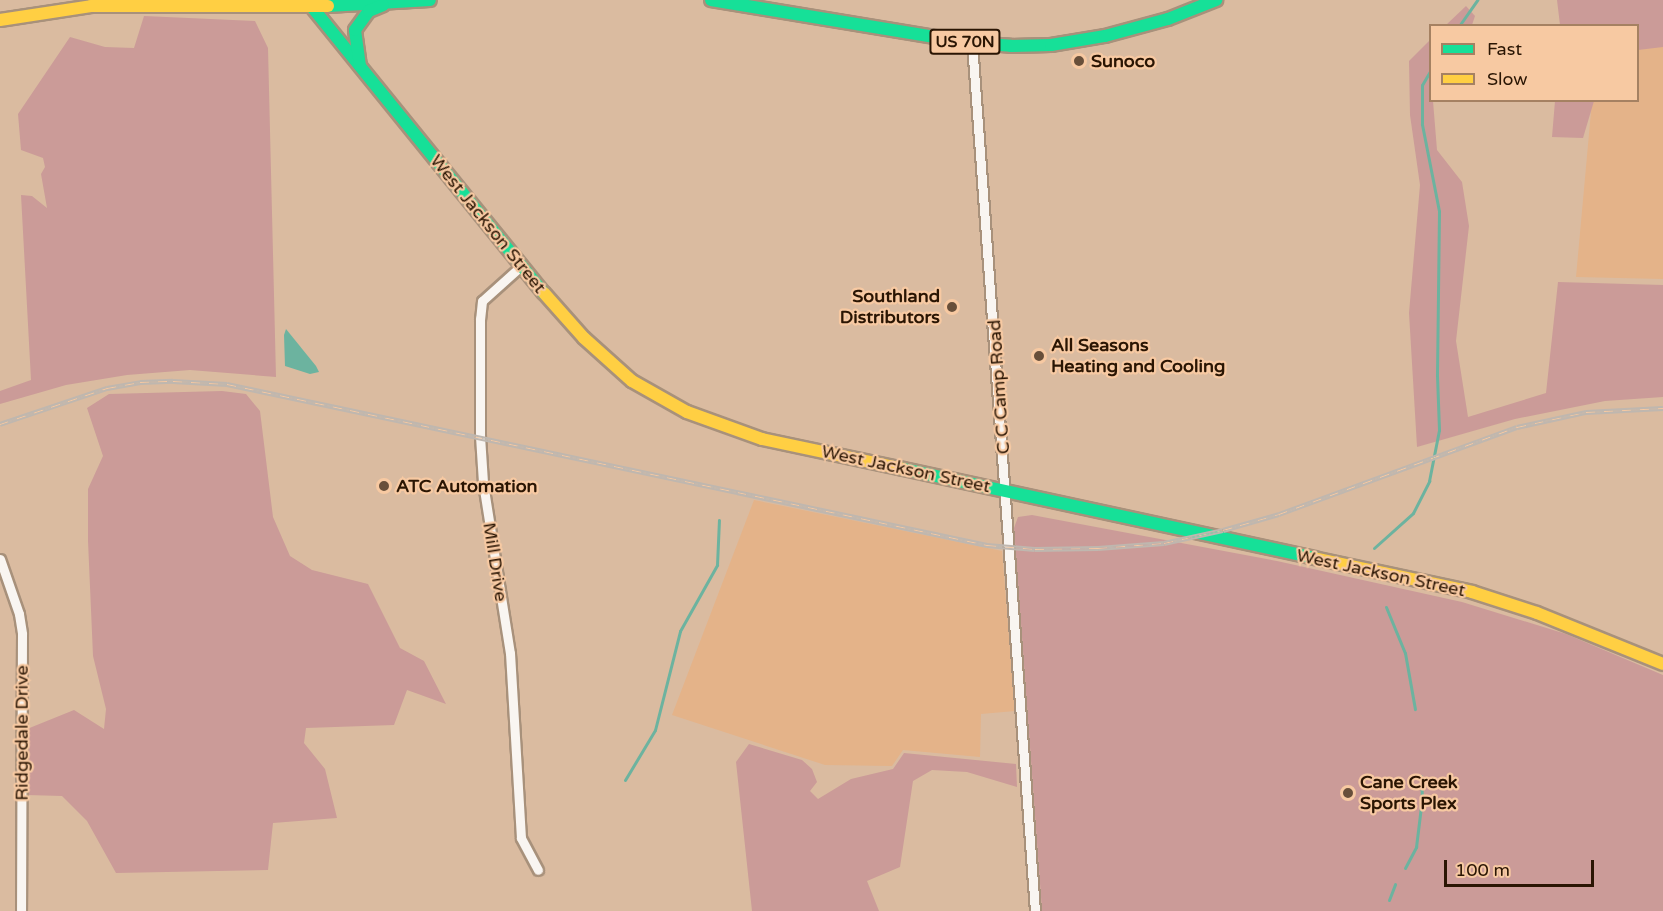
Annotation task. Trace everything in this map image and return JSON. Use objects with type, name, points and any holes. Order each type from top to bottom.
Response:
[{"type":"street","points":[[0,20],[91,6],[430,0]]},
{"type":"street","name":"US 70N","points":[[711,0],[743,3],[972,43],[1051,45],[1105,36],[1168,19],[1216,0]]},
{"type":"street","points":[[360,66],[355,30],[369,11],[390,2]]},
{"type":"street","name":"West Jackson Street","points":[[310,3],[521,266],[584,338],[632,381],[687,412],[762,439],[1472,592],[1537,613],[1663,664]]},
{"type":"street","name":"C C Camp Road","points":[[972,43],[1006,490],[1010,592],[1035,911]]},
{"type":"street","name":"Mill Drive","points":[[521,266],[482,301],[480,436],[483,483],[510,653],[521,838],[538,870]]},
{"type":"street","name":"Ridgedale Drive","points":[[0,559],[19,614],[21,634],[21,911]]},
{"type":"shaded area","points":[[1557,0],[1663,0],[1663,47],[1639,50],[1639,24],[1560,24]]},
{"type":"shaded area","points":[[1466,6],[1475,16],[1472,24],[1447,24]]},
{"type":"shaded area","points":[[144,16],[255,21],[268,48],[276,377],[190,370],[127,375],[66,385],[0,404],[0,391],[31,380],[21,195],[32,196],[47,208],[41,174],[45,167],[43,158],[21,150],[18,114],[70,37],[105,47],[134,48]]},
{"type":"shaded area","points":[[1639,34],[1663,34],[1663,279],[1576,277],[1592,102],[1639,102]]},
{"type":"shaded area","points":[[1429,41],[1429,102],[1433,102],[1437,150],[1462,182],[1469,226],[1456,341],[1468,417],[1546,393],[1558,282],[1663,285],[1663,397],[1605,401],[1515,419],[1417,447],[1409,313],[1420,185],[1410,115],[1409,61]]},
{"type":"shaded area","points":[[1555,102],[1594,102],[1583,138],[1552,137]]},
{"type":"shaded area","points":[[222,391],[246,394],[260,411],[273,517],[290,556],[312,570],[368,584],[400,648],[424,661],[446,704],[407,690],[394,725],[306,728],[304,743],[325,769],[337,818],[273,823],[268,870],[116,873],[87,821],[62,796],[27,795],[27,729],[74,710],[104,729],[106,709],[93,656],[88,541],[88,489],[103,456],[87,408],[109,394]]},
{"type":"shaded area","points":[[754,500],[1002,551],[1015,711],[981,714],[980,757],[903,750],[892,766],[825,765],[672,715]]},
{"type":"shaded area","name":"Cane Creek Sports Plex","points":[[1032,515],[1277,561],[1462,602],[1566,634],[1663,675],[1663,911],[1042,911],[1014,528],[1018,517]]},
{"type":"shaded area","points":[[749,744],[802,760],[812,769],[817,782],[810,791],[818,799],[851,779],[893,769],[904,753],[1016,764],[1017,787],[967,772],[932,770],[913,781],[900,867],[867,881],[879,911],[752,911],[736,762]]},
{"type":"water","points":[[286,329],[319,372],[310,374],[285,366],[284,335]]},
{"type":"waterway","points":[[1460,24],[1477,0]]},
{"type":"waterway","points":[[1374,548],[1413,513],[1429,481],[1439,430],[1437,375],[1439,211],[1422,124],[1422,85],[1429,73]]},
{"type":"waterway","points":[[625,780],[655,730],[680,631],[717,565],[719,520]]},
{"type":"waterway","points":[[1386,607],[1405,653],[1415,709]]},
{"type":"waterway","points":[[1405,868],[1416,847],[1422,798],[1421,776]]},
{"type":"waterway","points":[[1389,900],[1395,884]]},
{"type":"railway","points":[[0,424],[107,388],[140,382],[227,384],[987,545],[1035,549],[1098,548],[1164,543],[1223,530],[1279,514],[1517,427],[1586,412],[1663,408]]},
{"type":"traffic: fast","points":[[328,6],[430,0]]},
{"type":"traffic: fast","points":[[711,0],[972,43],[1011,46],[1051,45],[1105,36],[1168,19],[1216,0]]},
{"type":"traffic: fast","points":[[360,66],[355,30],[369,11],[383,5]]},
{"type":"traffic: fast","points":[[312,7],[544,293]]},
{"type":"traffic: fast","points":[[903,469],[1314,558]]},
{"type":"traffic: slow","points":[[0,20],[91,6],[328,6]]},
{"type":"traffic: slow","points":[[544,293],[584,338],[632,381],[687,412],[762,439],[903,469]]},
{"type":"traffic: slow","points":[[1314,558],[1472,592],[1537,613],[1663,664]]},
{"type":"place","name":"Sunoco","points":[[1079,61]]},
{"type":"place","name":"Southland Distributors","points":[[952,307]]},
{"type":"place","name":"All Seasons Heating and Cooling","points":[[1039,356]]},
{"type":"place","name":"ATC Automation","points":[[384,486]]},
{"type":"place","name":"Cane Creek Sports Plex","points":[[1348,793]]}]
